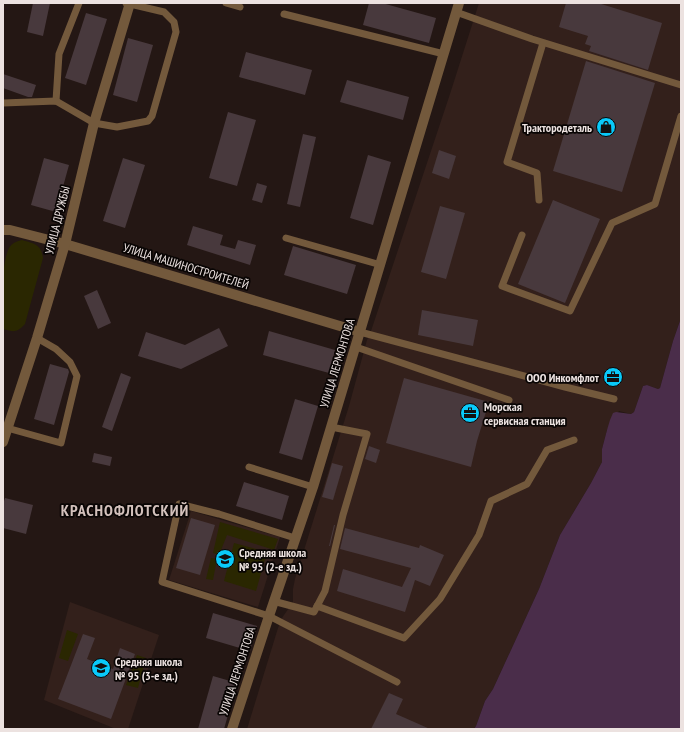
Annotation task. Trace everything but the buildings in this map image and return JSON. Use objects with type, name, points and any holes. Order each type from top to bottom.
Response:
[{"type":"street","name":"УЛИЦА ДРУЖБЫ","points":[[3,442],[37,338],[65,244],[94,123],[130,3]]},
{"type":"street","name":"УЛИЦА ЛЕРМОНТОВА","points":[[232,729],[268,616],[313,487],[457,8]]},
{"type":"street","name":"УЛИЦА МАШИНОСТРОИТЕЛЕЙ","points":[[3,230],[10,230],[65,244],[360,332]]},
{"type":"lane","points":[[56,101],[59,54],[79,3]]},
{"type":"lane","points":[[3,103],[56,101],[94,123],[117,127],[148,121],[152,116],[176,32],[174,22],[164,12],[126,3]]},
{"type":"lane","points":[[226,3],[240,7]]},
{"type":"lane","points":[[457,8],[543,43],[681,85]]},
{"type":"lane","points":[[284,14],[444,54]]},
{"type":"lane","points":[[539,200],[537,173],[507,162],[543,43]]},
{"type":"lane","points":[[522,235],[502,286],[570,310],[612,223],[654,204],[681,116]]},
{"type":"lane","points":[[286,238],[380,265]]},
{"type":"lane","points":[[360,332],[614,399]]},
{"type":"lane","points":[[7,428],[61,442],[77,376],[70,362],[56,349],[37,338]]},
{"type":"lane","points":[[356,347],[509,400]]},
{"type":"lane","points":[[273,602],[314,612],[325,591],[343,515],[367,434],[331,427]]},
{"type":"lane","points":[[317,606],[404,638],[440,599],[479,535],[491,501],[527,484],[546,450],[574,440]]},
{"type":"lane","points":[[249,467],[313,487]]},
{"type":"lane","points":[[295,538],[219,514],[179,504],[162,582],[268,616],[397,682]]},
{"type":"shaded area","points":[[479,3],[681,3],[681,318],[660,388],[658,389],[647,385],[643,386],[634,412],[631,414],[619,411],[607,430],[602,449],[602,462],[560,535],[539,589],[493,689],[485,701],[474,729],[247,729],[278,628],[282,618],[293,602],[295,579],[349,406],[367,340]]},
{"type":"shaded area","points":[[22,240],[37,245],[41,250],[43,258],[25,324],[20,329],[13,331],[3,329],[4,265],[9,248],[15,242]]},
{"type":"shaded area","points":[[681,318],[681,729],[474,729],[485,701],[493,689],[539,589],[560,535],[602,462],[602,449],[613,413],[631,414],[634,412],[643,386],[647,385],[658,389],[660,388]]},
{"type":"shaded area","name":"Средняя школа № 95 (2-е зд.)","points":[[191,511],[280,537],[258,607],[169,580]]},
{"type":"shaded area","points":[[220,522],[278,539],[274,550],[227,535],[219,555],[213,553]]},
{"type":"shaded area","points":[[234,543],[267,552],[256,591],[224,581]]},
{"type":"shaded area","points":[[211,558],[217,559],[213,580],[206,579]]},
{"type":"shaded area","name":"Средняя школа № 95 (3-е зд.)","points":[[70,602],[159,635],[128,729],[116,729],[44,700]]},
{"type":"shaded area","points":[[67,630],[78,634],[68,661],[59,658]]},
{"type":"shaded area","points":[[137,655],[146,658],[138,688],[126,685]]},
{"type":"place","name":"Трактородеталь","points":[[606,127]]},
{"type":"place","name":"ООО Инкомфлот","points":[[613,377]]},
{"type":"place","name":"Морская сервисная станция","points":[[470,413]]},
{"type":"place","name":"Средняя школа № 95 (2-е зд.)","points":[[225,559]]},
{"type":"place","name":"Средняя школа № 95 (3-е зд.)","points":[[101,668]]},
{"type":"district","name":"КРАСНОФЛОТСКИЙ","points":[[125,510]]}]
